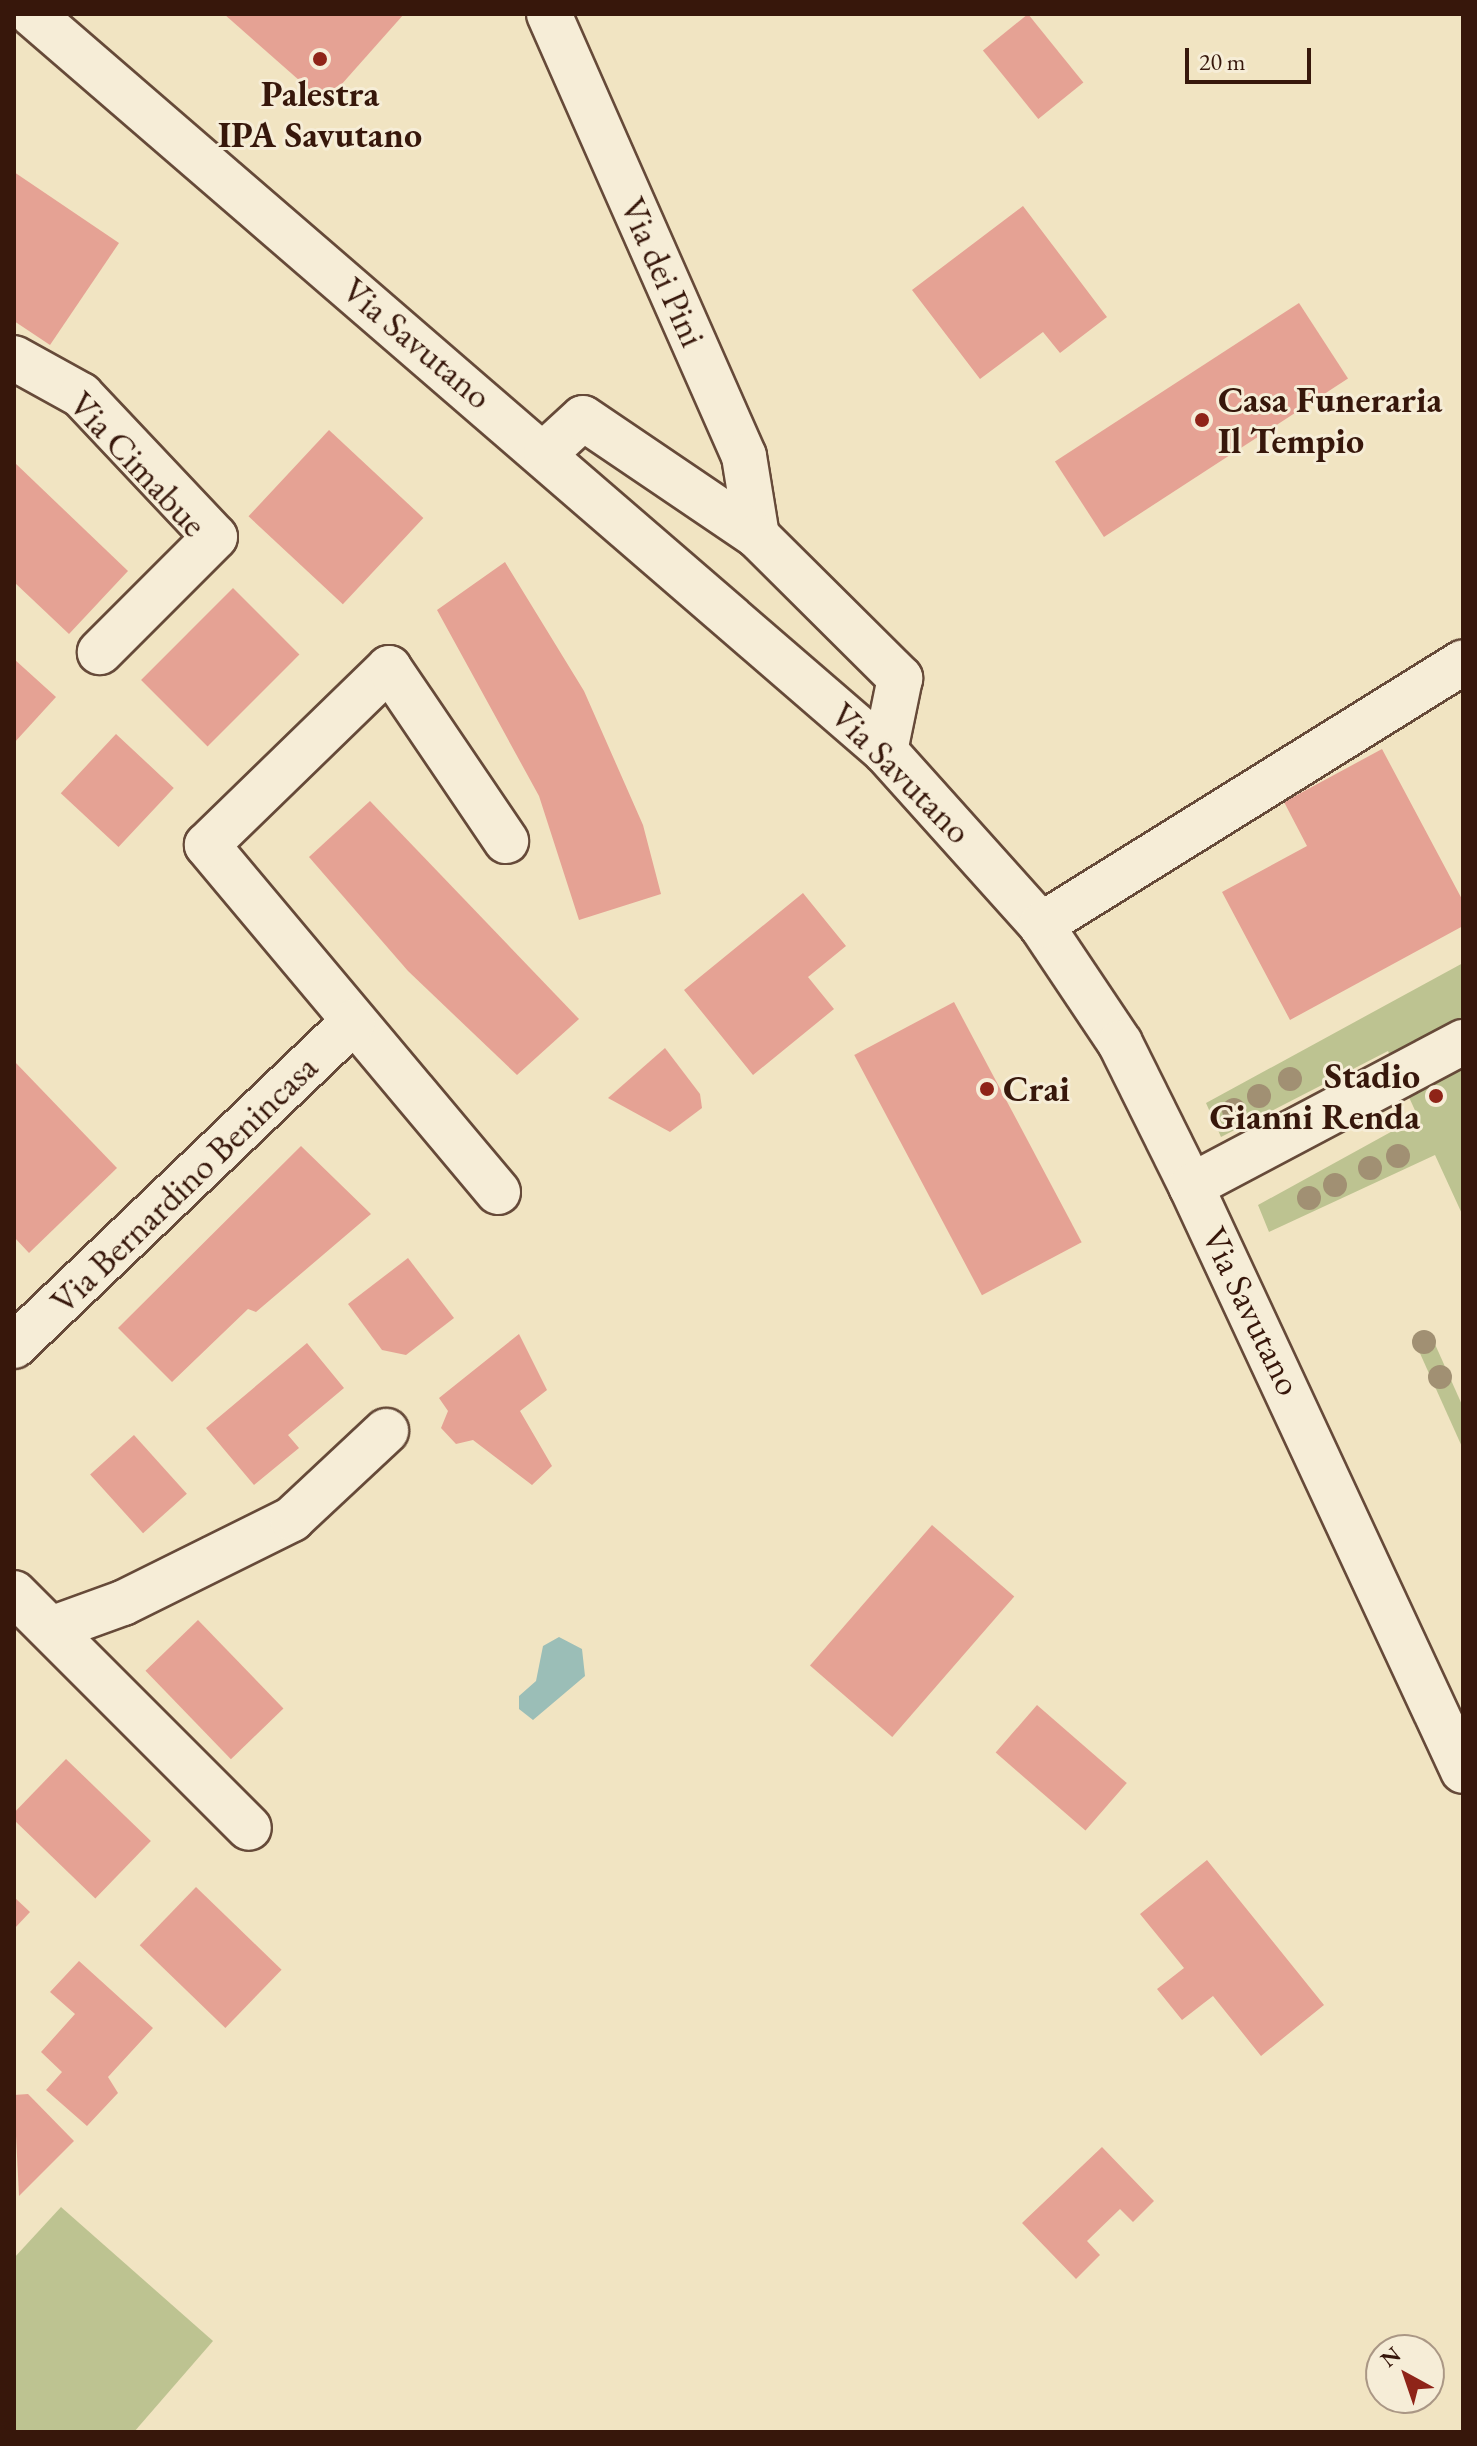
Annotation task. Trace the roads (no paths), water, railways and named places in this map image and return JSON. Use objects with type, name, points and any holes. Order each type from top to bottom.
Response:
[{"type":"street","name":"Via Savutano","points":[[32,14],[546,452],[885,751],[1041,925],[1120,1043],[1191,1186],[1463,1771]]},
{"type":"street","name":"Via dei Pini","points":[[549,14],[744,456],[757,536]]},
{"type":"street","name":"Via Cimabue","points":[[22,374],[81,395],[215,537],[100,652]]},
{"type":"street","points":[[546,452],[583,418],[757,536],[900,678],[885,751]]},
{"type":"street","points":[[1041,925],[1463,662]]},
{"type":"street","points":[[498,1192],[207,845],[389,668],[506,841]]},
{"type":"street","name":"Via Bernardino Benincasa","points":[[14,1346],[353,1022]]},
{"type":"street","points":[[1191,1186],[1463,1042]]},
{"type":"street","points":[[51,1629],[123,1603],[292,1519],[386,1431]]},
{"type":"street","points":[[14,1593],[249,1828]]},
{"type":"water","points":[[559,1637],[582,1649],[585,1676],[533,1720],[519,1709],[519,1696],[536,1681],[543,1646]]},
{"type":"place","name":"Palestra IPA Savutano","points":[[320,59]]},
{"type":"place","name":"Casa Funeraria Il Tempio","points":[[1202,420]]},
{"type":"place","name":"Crai","points":[[987,1089]]},
{"type":"place","name":"Stadio Gianni Renda","points":[[1436,1096]]}]
